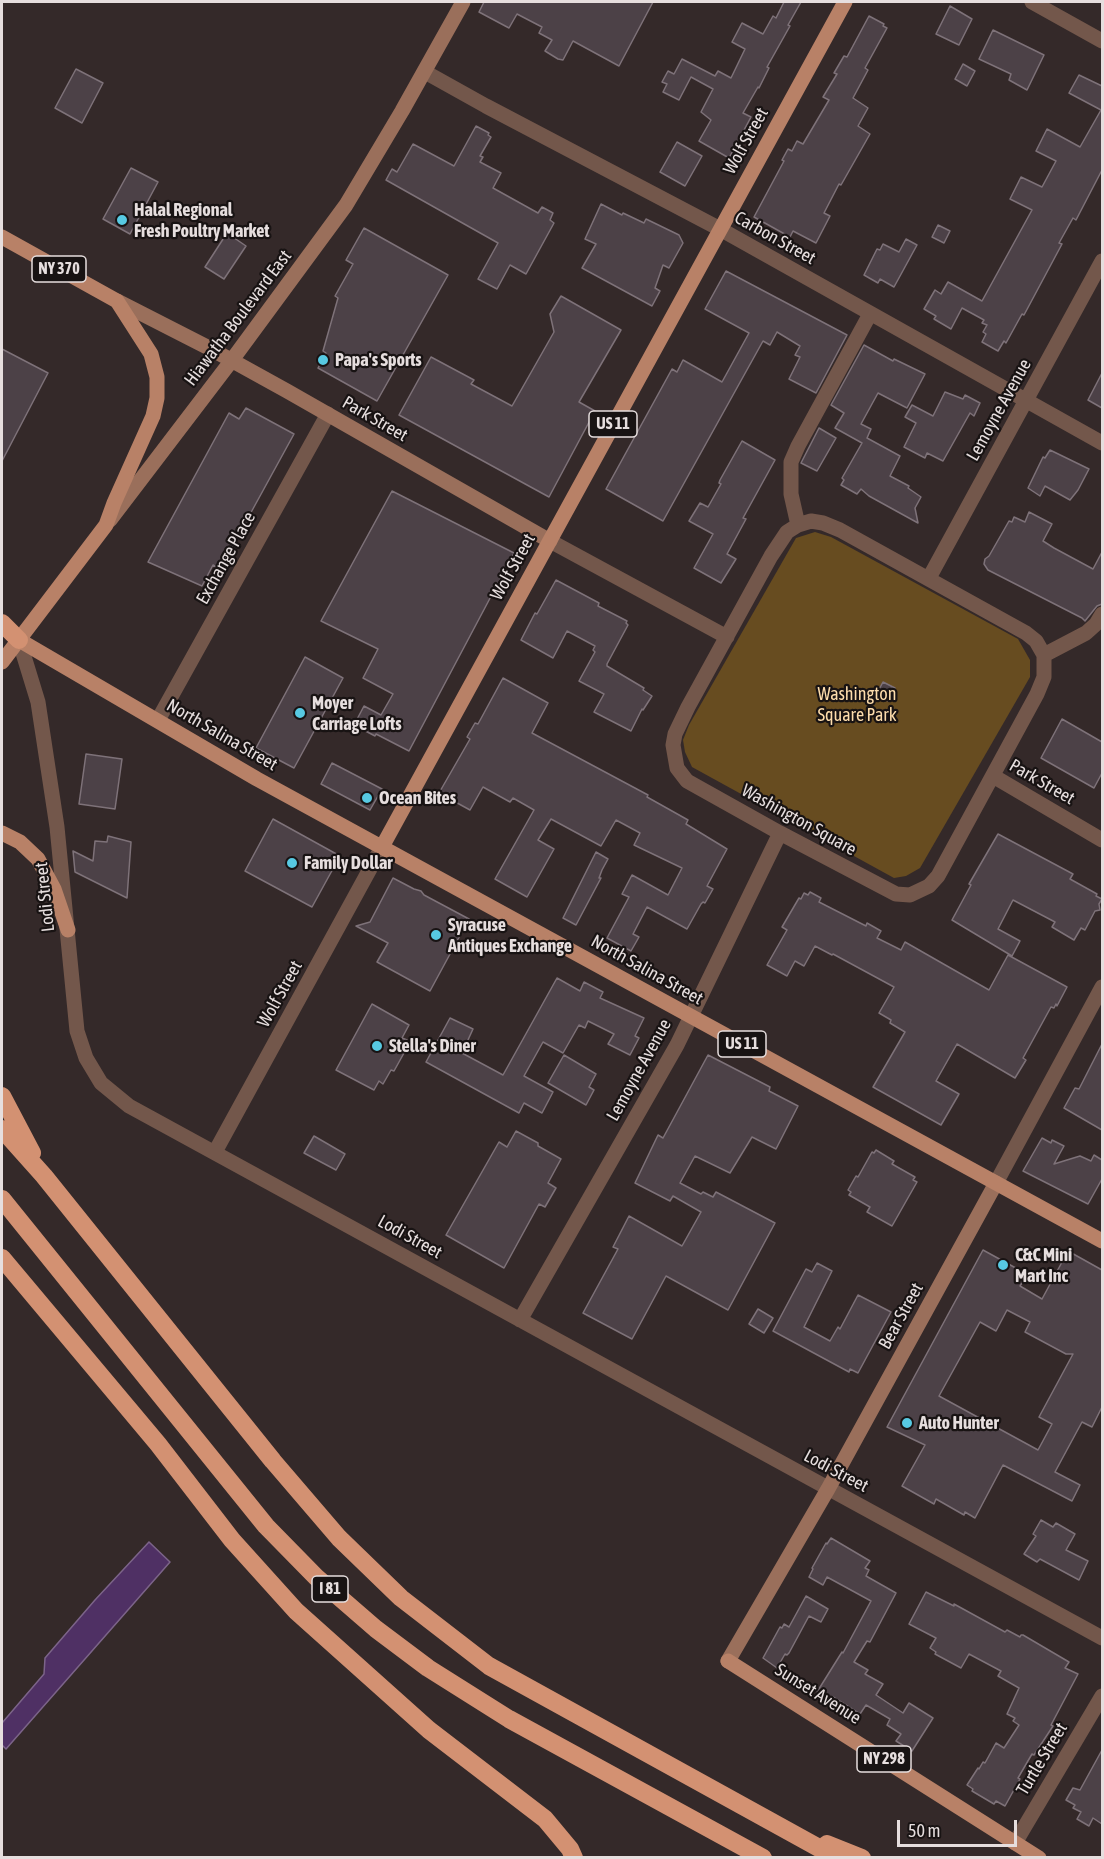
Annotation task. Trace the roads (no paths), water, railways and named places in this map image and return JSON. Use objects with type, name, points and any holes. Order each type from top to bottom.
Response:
[{"type":"highway","points":[[2,622],[10,637]]},
{"type":"highway","points":[[2,1096],[44,1176]]},
{"type":"highway","name":"I 81","points":[[2,1129],[44,1176],[273,1461],[339,1538],[401,1598],[489,1666],[837,1857]]},
{"type":"highway","name":"I 81","points":[[2,1199],[266,1526],[316,1577],[376,1629],[428,1668],[509,1719],[763,1857]]},
{"type":"highway","points":[[2,1258],[158,1444],[232,1540],[296,1611],[429,1730],[545,1820],[574,1857]]},
{"type":"highway","points":[[2,1266],[38,1301]]},
{"type":"highway","points":[[771,1821],[862,1857]]},
{"type":"main road","name":"Hiawatha Boulevard East","points":[[2,662],[10,637],[106,525],[346,205],[425,72],[463,2]]},
{"type":"main road","name":"Wolf Street","points":[[382,847],[845,2]]},
{"type":"main road","name":"Park Street","points":[[2,237],[117,302],[232,360],[550,541]]},
{"type":"main road","points":[[106,525],[153,416],[157,398],[157,377],[151,354],[117,302]]},
{"type":"main road","name":"North Salina Street","points":[[10,637],[158,720],[257,779],[1102,1241]]},
{"type":"main road","points":[[2,833],[20,842],[38,860],[54,889],[68,930]]},
{"type":"main road","name":"Bear Street","points":[[728,1661],[828,1489],[996,1183]]},
{"type":"main road","name":"Sunset Avenue","points":[[728,1661],[1039,1857]]},
{"type":"street","points":[[1032,2],[1102,41]]},
{"type":"street","name":"Carbon Street","points":[[425,72],[720,229],[1102,443]]},
{"type":"street","name":"Lemoyne Avenue","points":[[929,578],[1102,261]]},
{"type":"street","points":[[870,314],[791,462],[791,494],[798,525],[811,521],[840,530],[1026,633],[1036,641],[1044,655],[1086,633],[1096,624],[1102,614]]},
{"type":"street","name":"Exchange Place","points":[[158,720],[328,414]]},
{"type":"street","name":"Washington Square","points":[[798,525],[786,532],[771,556],[675,734],[673,745],[677,768],[687,781],[780,833],[896,894],[910,895],[929,886],[938,876],[1037,694],[1044,677],[1044,655]]},
{"type":"street","name":"Park Street","points":[[550,541],[726,637]]},
{"type":"street","name":"Lodi Street","points":[[10,637],[38,702],[57,827],[77,1031],[86,1058],[101,1083],[129,1106],[1102,1638]]},
{"type":"street","name":"Park Street","points":[[993,776],[1102,840]]},
{"type":"street","name":"Lemoyne Avenue","points":[[520,1320],[677,1045],[780,833]]},
{"type":"street","name":"Wolf Street","points":[[215,1152],[382,847]]},
{"type":"street","name":"Bear Street","points":[[996,1183],[1102,987]]},
{"type":"street","name":"Turtle Street","points":[[1015,1843],[1102,1696]]},
{"type":"place","name":"Halal Regional Fresh Poultry Market","points":[[122,220]]},
{"type":"place","name":"Papa's Sports","points":[[323,360]]},
{"type":"place","name":"Moyer Carriage Lofts","points":[[300,713]]},
{"type":"place","name":"Ocean Bites","points":[[367,798]]},
{"type":"place","name":"Family Dollar","points":[[292,863]]},
{"type":"place","name":"Syracuse Antiques Exchange","points":[[436,935]]},
{"type":"place","name":"Stella's Diner","points":[[377,1046]]},
{"type":"place","name":"C&C Mini Mart Inc","points":[[1003,1265]]},
{"type":"place","name":"Auto Hunter","points":[[907,1423]]},
{"type":"park label","name":"Washington Square Park","points":[[857,704]]}]
